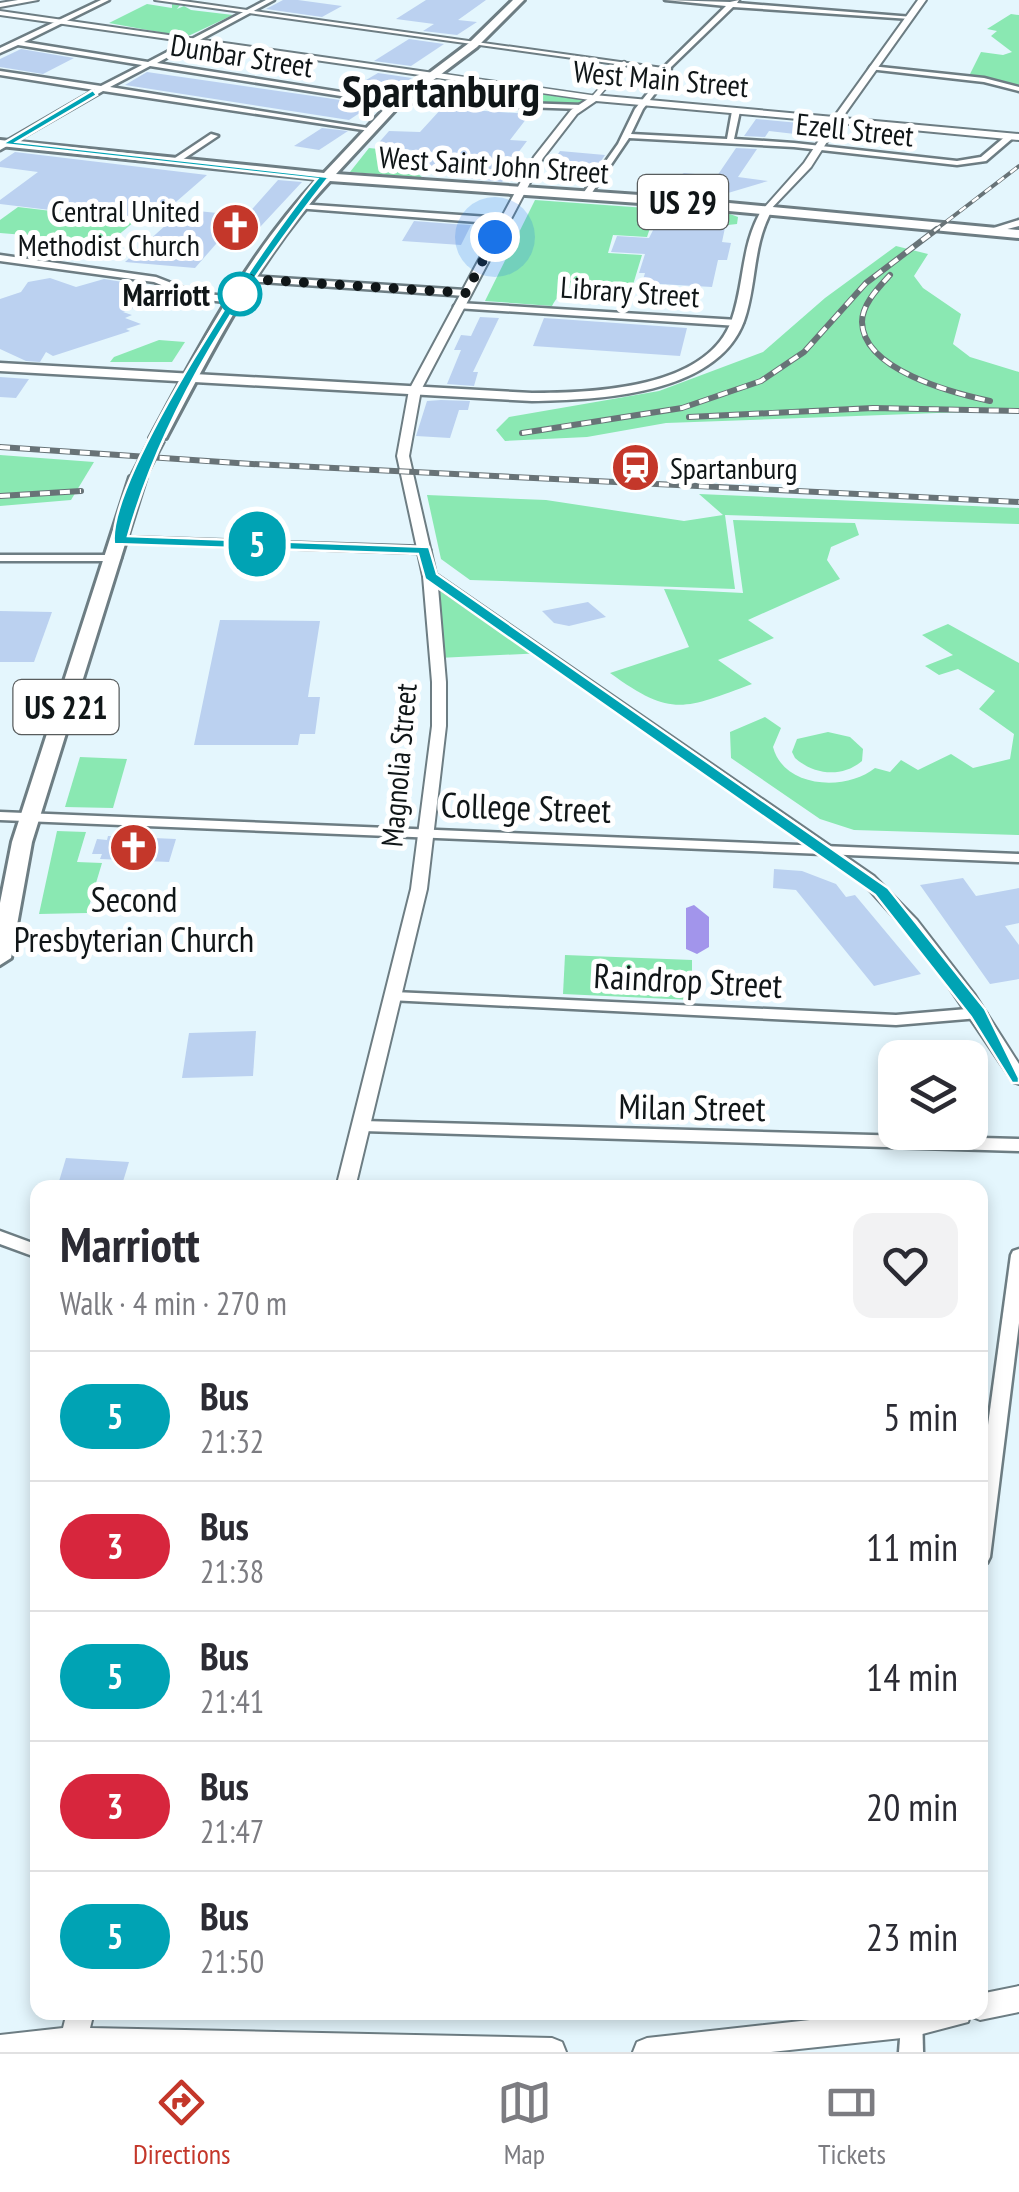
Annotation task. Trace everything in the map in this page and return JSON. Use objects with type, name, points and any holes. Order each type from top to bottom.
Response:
[{"type":"main road","name":"US 221","points":[[0,958],[15,867],[138,477],[190,375],[299,206],[324,177],[399,101],[473,45],[519,0]]},
{"type":"main road","name":"US 29","points":[[2,145],[324,177]]},
{"type":"main road","name":"West Saint John Street","points":[[324,177],[586,195],[1019,234]]},
{"type":"main road","points":[[0,368],[552,397],[616,392],[657,382],[702,364],[730,343],[738,324],[750,248],[757,224],[767,210]]},
{"type":"street","points":[[0,8],[34,0]]},
{"type":"street","points":[[0,51],[106,0]]},
{"type":"street","points":[[159,0],[666,70]]},
{"type":"street","points":[[2,145],[100,88],[271,0]]},
{"type":"street","points":[[668,0],[910,17]]},
{"type":"street","points":[[767,210],[820,147],[871,68],[922,0]]},
{"type":"street","points":[[586,195],[666,70],[735,2]]},
{"type":"street","points":[[0,8],[434,74]]},
{"type":"street","name":"Dunbar Street","points":[[17,43],[399,101],[582,106]]},
{"type":"street","points":[[594,98],[624,64]]},
{"type":"street","points":[[871,68],[1019,89]]},
{"type":"street","points":[[0,73],[370,129]]},
{"type":"street","name":"West Main Street","points":[[434,74],[643,104],[1016,136]]},
{"type":"street","name":"Magnolia Street","points":[[347,1180],[394,997],[427,833],[439,726],[440,682],[430,576],[403,456],[414,390],[519,191],[552,138],[594,98]]},
{"type":"street","points":[[730,141],[736,111]]},
{"type":"street","points":[[173,162],[214,136]]},
{"type":"street","name":"Ezell Street","points":[[627,136],[820,147],[966,162],[983,159],[1016,136]]},
{"type":"street","points":[[299,206],[503,221]]},
{"type":"street","points":[[988,231],[1019,223]]},
{"type":"street","points":[[0,258],[138,277],[191,294],[238,298]]},
{"type":"street","points":[[250,279],[466,293]]},
{"type":"street","name":"Library Street","points":[[459,306],[738,324]]},
{"type":"street","points":[[0,558],[117,550],[424,550]]},
{"type":"street","points":[[430,576],[828,852],[894,904],[978,1013],[1019,1078]]},
{"type":"street","name":"College Street","points":[[0,816],[1019,858]]},
{"type":"street","name":"Raindrop Street","points":[[394,997],[896,1020],[978,1013]]},
{"type":"street","name":"Milan Street","points":[[363,1126],[1019,1145]]},
{"type":"street","points":[[0,1236],[30,1249]]},
{"type":"street","points":[[988,1495],[1019,1255]]},
{"type":"street","points":[[988,2006],[1019,1998]]},
{"type":"street","points":[[70,2047],[78,2020]]},
{"type":"street","points":[[646,2052],[896,2020]]},
{"type":"street","points":[[911,2052],[912,2020]]},
{"type":"street","points":[[0,2049],[552,2052]]},
{"type":"green space","points":[[147,4],[172,8],[172,4],[180,5],[177,9],[184,6],[233,15],[186,37],[109,23]]},
{"type":"green space","points":[[1011,14],[1019,15],[1019,86],[969,76],[981,52],[1012,52],[991,36],[997,31],[987,29]]},
{"type":"green space","points":[[445,81],[584,100],[575,105],[418,100]]},
{"type":"green space","points":[[369,148],[419,153],[409,166],[423,178],[350,172]]},
{"type":"green space","points":[[535,200],[738,217],[737,224],[728,225],[729,217],[655,213],[647,237],[613,235],[608,253],[642,255],[632,288],[576,286],[567,289],[552,306],[485,301]]},
{"type":"green space","points":[[18,207],[135,221],[110,242],[0,233],[0,220]]},
{"type":"green space","points":[[896,246],[928,254],[914,276],[923,288],[961,314],[953,344],[970,357],[1019,372],[1019,410],[666,423],[587,437],[505,441],[496,430],[509,417],[659,391],[763,352],[825,298]]},
{"type":"green space","points":[[159,340],[185,342],[172,362],[110,362],[114,357]]},
{"type":"green space","points":[[0,455],[94,462],[71,500],[0,506]]},
{"type":"green space","points":[[675,459],[762,464],[761,477],[673,472]]},
{"type":"green space","points":[[699,494],[1019,508],[1019,524],[725,515],[735,589],[470,580],[441,559],[427,495],[546,500],[684,521],[723,515]]},
{"type":"green space","points":[[733,520],[855,523],[859,535],[831,547],[827,560],[840,579],[748,620],[774,638],[718,660],[752,684],[679,705],[649,697],[610,673],[689,647],[664,589],[743,593]]},
{"type":"green space","points":[[430,576],[544,653],[438,658]]},
{"type":"green space","points":[[948,624],[1019,663],[1019,835],[854,830],[820,819],[731,758],[730,732],[765,717],[781,728],[773,747],[779,761],[803,778],[818,782],[849,780],[875,768],[890,772],[901,760],[918,770],[951,754],[973,768],[1010,759],[1014,734],[979,709],[995,691],[958,669],[939,675],[925,666],[953,655],[922,635]]},
{"type":"green space","points":[[828,732],[850,737],[863,749],[862,761],[846,770],[828,772],[795,758],[792,752],[797,739]]},
{"type":"green space","points":[[80,757],[127,759],[113,808],[65,807]]},
{"type":"green space","points":[[57,831],[86,832],[77,862],[102,863],[87,913],[39,914]]},
{"type":"green space","points":[[565,955],[692,960],[692,1000],[563,994]]},
{"type":"shaded area","points":[[694,905],[709,917],[709,947],[697,954],[686,949],[686,908]]},
{"type":"building","points":[[283,0],[342,6],[322,17],[266,9]]},
{"type":"building","points":[[426,0],[486,0],[458,20],[477,22],[457,35],[423,31],[434,24],[396,19]]},
{"type":"building","points":[[409,39],[444,44],[411,66],[374,61]]},
{"type":"building","points":[[21,49],[74,58],[43,74],[0,67],[0,59]]},
{"type":"building","points":[[147,72],[372,105],[349,120],[125,85]]},
{"type":"building","points":[[378,73],[412,78],[387,95],[349,90]]},
{"type":"building","points":[[442,108],[530,114],[510,140],[527,141],[502,174],[508,175],[502,182],[425,173],[412,166],[425,151],[375,147],[389,131],[420,132]]},
{"type":"building","points":[[756,119],[820,125],[812,136],[769,131],[765,137],[744,136]]},
{"type":"building","points":[[322,128],[348,131],[319,150],[294,146]]},
{"type":"building","points":[[736,148],[757,149],[738,177],[768,181],[728,193],[726,199],[671,194],[684,173],[717,176]]},
{"type":"building","points":[[560,151],[605,155],[595,170],[550,166]]},
{"type":"building","points":[[15,152],[207,175],[169,208],[246,216],[278,180],[302,182],[249,239],[223,236],[195,268],[125,262],[167,224],[0,204],[0,200],[38,172],[0,167],[0,162]]},
{"type":"building","points":[[664,209],[727,218],[722,242],[731,243],[727,260],[718,260],[712,287],[642,283],[645,273],[639,273],[645,254],[611,252],[617,236],[649,238]]},
{"type":"building","points":[[414,221],[471,225],[461,245],[402,241]]},
{"type":"building","points":[[50,278],[76,287],[104,279],[155,287],[129,296],[141,305],[123,312],[132,315],[125,318],[141,324],[126,329],[130,331],[53,356],[46,352],[40,362],[26,361],[0,349],[0,299],[21,292],[28,282]]},
{"type":"building","points":[[480,317],[499,318],[473,372],[478,372],[474,386],[447,384],[461,350],[454,350],[461,335],[471,336]]},
{"type":"building","points":[[544,318],[687,328],[680,356],[533,346]]},
{"type":"building","points":[[0,377],[29,379],[16,398],[0,397]]},
{"type":"building","points":[[427,401],[470,401],[468,410],[459,410],[450,438],[416,436]]},
{"type":"building","points":[[588,602],[606,617],[569,626],[554,623],[542,611]]},
{"type":"building","points":[[0,611],[52,612],[34,662],[0,662]]},
{"type":"building","points":[[220,620],[320,621],[308,697],[320,697],[315,734],[300,734],[298,745],[194,745]]},
{"type":"building","name":"Second Presbyterian Church","points":[[108,836],[176,839],[169,862],[100,859],[102,854],[92,854],[97,839],[107,840]]},
{"type":"building","points":[[774,869],[802,871],[836,884],[846,897],[855,895],[921,974],[874,986],[796,890],[773,888]]},
{"type":"building","points":[[963,878],[976,896],[1019,888],[1019,923],[1005,926],[1019,945],[1019,979],[990,984],[920,885]]},
{"type":"building","points":[[256,1031],[253,1076],[182,1078],[189,1033]]},
{"type":"building","points":[[66,1158],[129,1162],[123,1180],[59,1180]]},
{"type":"railway","points":[[934,231],[1019,166]]},
{"type":"railway","points":[[522,433],[682,408],[761,381],[804,352],[866,283],[937,229]]},
{"type":"railway","points":[[890,275],[872,296],[863,315],[866,339],[877,353],[912,376],[990,401]]},
{"type":"railway","points":[[689,417],[873,408],[1019,411]]},
{"type":"railway","points":[[0,447],[252,464],[1019,502]]},
{"type":"railway","points":[[0,496],[81,491]]},
{"type":"bus line","name":"5","points":[[93,92],[7,144],[324,177],[286,222],[190,375],[138,477],[119,540],[424,550],[430,576],[881,892],[978,1013],[1019,1078]]},
{"type":"place","name":"Central United Methodist Church","points":[[235,227]]},
{"type":"place","name":"Marriott","points":[[240,294]]},
{"type":"place","name":"Spartanburg","points":[[635,467]]},
{"type":"place","name":"Second Presbyterian Church","points":[[134,847]]},
{"type":"district","name":"Spartanburg","points":[[441,90]]},
{"type":"route","points":[[240,294],[250,279],[466,293],[495,237]]}]
